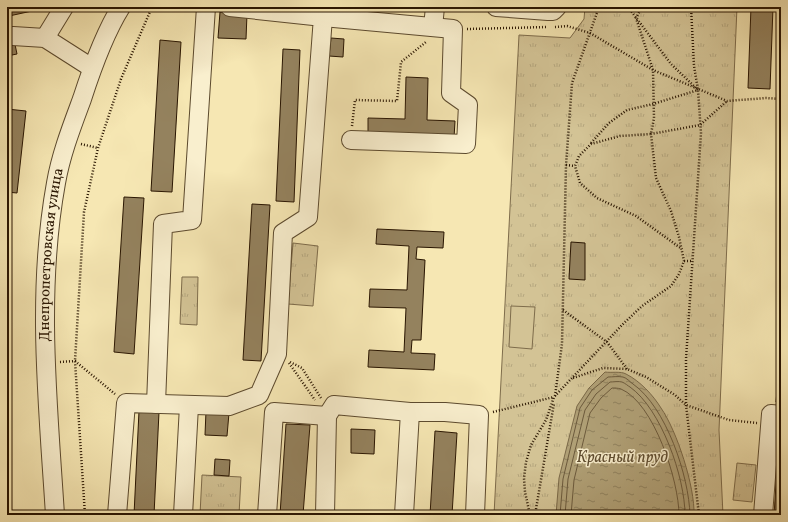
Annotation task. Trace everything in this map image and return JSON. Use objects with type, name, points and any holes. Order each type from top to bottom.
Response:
[{"type":"street","points":[[44,38],[64,7]]},
{"type":"street","name":"Днепропетровская улица","points":[[55,515],[44,324],[48,233],[56,182],[67,140],[92,68],[121,7]]},
{"type":"street","points":[[156,404],[163,224],[192,220],[206,7]]},
{"type":"street","points":[[232,7],[323,12],[443,28]]},
{"type":"street","points":[[351,140],[466,144],[468,105],[451,93],[443,28],[435,7]]},
{"type":"street","points":[[496,7],[548,11],[553,11],[557,7]]},
{"type":"street","points":[[117,515],[126,403],[229,406],[259,395],[277,354],[282,233],[308,217],[323,12]]},
{"type":"street","points":[[13,36],[44,38],[92,68]]},
{"type":"street","points":[[325,515],[328,413],[334,405],[410,412],[445,412],[479,416],[475,515]]},
{"type":"street","points":[[183,515],[189,406]]},
{"type":"street","points":[[267,515],[274,412],[328,413]]},
{"type":"street","points":[[404,515],[410,412]]},
{"type":"street","points":[[763,515],[775,419]]},
{"type":"path","points":[[85,515],[75,361],[84,212],[98,148],[121,79],[152,7]]},
{"type":"path","points":[[535,515],[562,344],[566,165],[572,83],[598,7]]},
{"type":"path","points":[[628,7],[671,64],[698,90]]},
{"type":"path","points":[[530,515],[525,492],[524,478],[526,462],[531,445],[546,420],[554,397],[642,306],[671,286],[679,274],[684,261],[671,212],[656,178],[651,134],[654,118],[653,70],[636,18],[642,7]]},
{"type":"path","points":[[691,7],[694,66],[698,90],[701,133],[686,359],[686,405],[699,515]]},
{"type":"path","points":[[351,140],[355,100],[397,101],[401,62],[443,28],[567,26],[590,33],[653,70],[727,101],[766,98],[781,99]]},
{"type":"path","points":[[682,249],[636,216],[597,198],[580,183],[575,166],[579,156],[609,123],[627,110],[653,104],[698,90]]},
{"type":"path","points":[[590,144],[620,136],[651,134],[700,125],[727,101]]},
{"type":"path","points":[[566,165],[575,166]]},
{"type":"path","points":[[684,261],[692,261]]},
{"type":"path","points":[[563,310],[607,342],[627,369]]},
{"type":"path","points":[[286,359],[302,368],[328,413]]},
{"type":"path","points":[[75,361],[126,403]]},
{"type":"path","points":[[572,378],[602,368],[627,369],[646,377],[675,395],[686,405],[729,420],[775,419]]},
{"type":"path","points":[[296,374],[328,413]]},
{"type":"path","points":[[511,407],[554,397]]},
{"type":"green space","points":[[585,7],[737,7],[719,430],[723,515],[494,515],[519,35],[570,38],[584,19]]},
{"type":"green space","points":[[293,243],[318,246],[313,306],[288,304]]},
{"type":"green space","points":[[182,277],[198,277],[197,325],[180,324]]},
{"type":"green space","points":[[511,306],[535,307],[532,349],[509,347]]},
{"type":"green space","points":[[737,463],[756,465],[752,502],[733,500]]},
{"type":"green space","points":[[202,475],[241,477],[239,515],[200,515]]},
{"type":"water","name":"Красный пруд","points":[[605,372],[626,374],[636,380],[646,389],[661,408],[673,430],[684,460],[692,490],[694,515],[556,515],[559,478],[577,406],[589,388]]},
{"type":"building","points":[[7,7],[39,7],[38,9],[32,11],[9,16],[17,54],[7,56]]},
{"type":"building","points":[[751,7],[773,7],[770,89],[748,88]]},
{"type":"building","points":[[220,12],[247,14],[246,39],[218,38]]},
{"type":"building","points":[[331,38],[344,39],[343,57],[329,56]]},
{"type":"building","points":[[160,40],[181,42],[172,192],[151,191]]},
{"type":"building","points":[[283,49],[300,50],[294,202],[276,201]]},
{"type":"building","points":[[406,77],[428,78],[427,120],[455,121],[454,138],[368,136],[368,118],[405,119]]},
{"type":"building","points":[[7,109],[26,111],[17,193],[7,192]]},
{"type":"building","points":[[124,197],[144,198],[134,354],[114,352]]},
{"type":"building","points":[[252,204],[270,205],[261,361],[243,360]]},
{"type":"building","points":[[377,229],[444,232],[443,248],[417,247],[416,259],[425,260],[421,340],[412,340],[411,353],[435,354],[434,370],[368,367],[369,350],[404,352],[406,308],[369,307],[370,289],[407,290],[409,246],[376,244]]},
{"type":"building","points":[[571,242],[585,243],[585,280],[569,279]]},
{"type":"building","points":[[778,379],[781,379],[781,402],[776,402]]},
{"type":"building","points":[[139,411],[159,412],[154,515],[134,515]]},
{"type":"building","points":[[206,411],[229,413],[227,436],[205,435]]},
{"type":"building","points":[[286,424],[310,425],[303,515],[280,515]]},
{"type":"building","points":[[351,429],[375,430],[374,454],[351,453]]},
{"type":"building","points":[[435,431],[457,433],[452,515],[430,515]]},
{"type":"building","points":[[779,439],[781,439],[781,515],[774,515]]},
{"type":"building","points":[[215,459],[230,460],[229,476],[214,475]]}]
